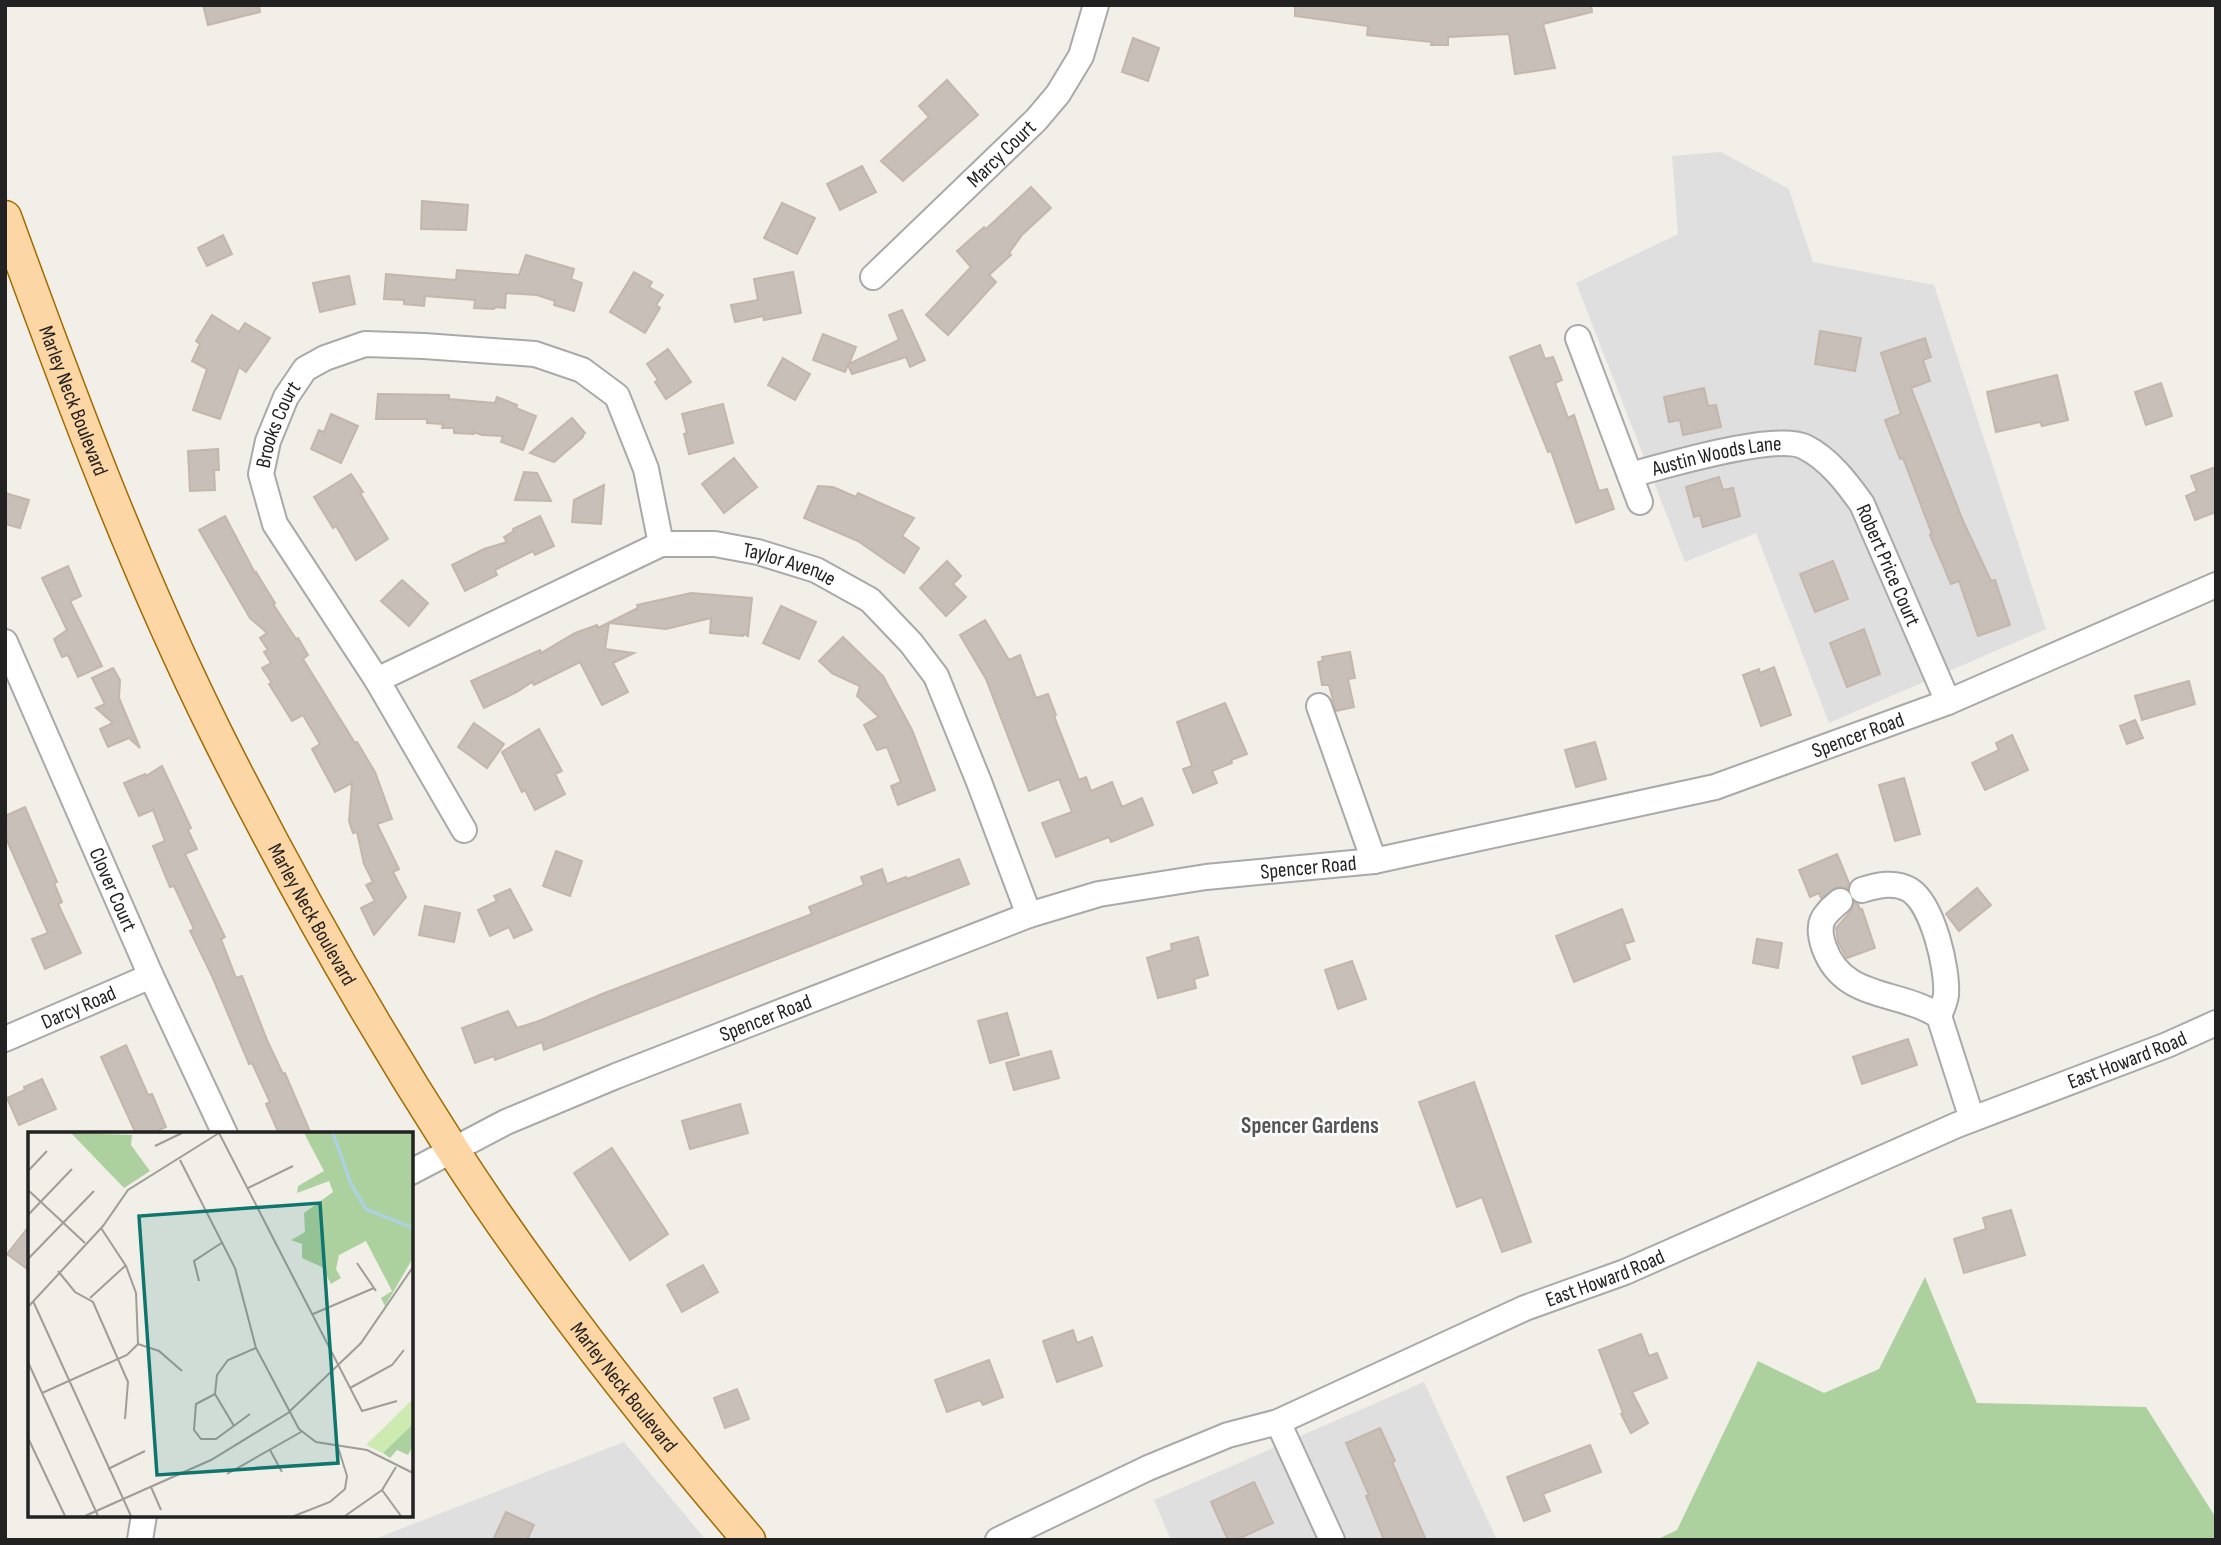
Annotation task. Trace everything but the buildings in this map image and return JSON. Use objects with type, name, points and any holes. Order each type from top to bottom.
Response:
[{"type":"main road","name":"Marley Neck Boulevard","points":[[5,217],[99,469],[157,604],[216,733],[284,866],[352,987],[452,1150],[505,1227],[623,1386],[749,1540]]},
{"type":"street","name":"Marcy Court","points":[[873,277],[1036,120],[1058,94],[1081,56],[1096,5]]},
{"type":"street","name":"Austin Woods Lane","points":[[1578,338],[1640,502]]},
{"type":"street","name":"Brooks Court","points":[[464,830],[377,680],[275,524],[261,474],[268,441],[286,397],[305,369],[325,358],[365,344],[535,355],[582,370],[617,396],[646,469],[661,544]]},
{"type":"street","name":"Austin Woods Lane","points":[[1630,475],[1748,445],[1804,446]]},
{"type":"street","name":"Robert Price Court","points":[[1804,446],[1846,481],[1862,505],[1948,702]]},
{"type":"street","name":"Taylor Avenue","points":[[377,680],[661,544],[715,544],[758,552],[816,570],[870,600],[911,643],[936,676],[1029,915]]},
{"type":"street","name":"Spencer Road","points":[[413,1171],[506,1122],[650,1062],[1029,915],[1099,894],[1206,877],[1374,861],[1715,787],[1948,702],[2216,585]]},
{"type":"street","name":"Clover Court","points":[[5,642],[151,976],[224,1132]]},
{"type":"street","points":[[1319,706],[1374,861]]},
{"type":"street","points":[[1862,890],[1885,884],[1910,890],[1929,913],[1946,968],[1946,997],[1939,1016],[1972,1119]]},
{"type":"street","points":[[1840,901],[1824,915],[1819,933],[1828,957],[1842,977],[1864,988],[1916,1003],[1939,1016]]},
{"type":"street","name":"Darcy Road","points":[[5,1039],[151,976]]},
{"type":"street","name":"East Howard Road","points":[[998,1540],[1041,1530],[1148,1468],[1228,1434],[1278,1422],[1525,1308],[1625,1272],[1972,1119],[2167,1045],[2216,1023]]},
{"type":"street","points":[[1278,1422],[1332,1540]]},
{"type":"street","points":[[139,1540],[144,1517]]},
{"type":"shaded area","points":[[1721,152],[1789,189],[1813,262],[1934,285],[2046,629],[1829,723],[1756,533],[1685,562],[1576,283],[1678,234],[1672,156]]},
{"type":"shaded area","points":[[1424,1382],[1497,1540],[1171,1540],[1154,1500]]},
{"type":"shaded area","points":[[624,1442],[706,1540],[372,1540]]},
{"type":"green space","points":[[1925,1277],[1977,1403],[2146,1407],[2216,1518],[2216,1540],[1656,1540],[1677,1530],[1758,1361],[1824,1393],[1879,1369]]},
{"type":"district","name":"Spencer Gardens","points":[[1310,1126]]}]
